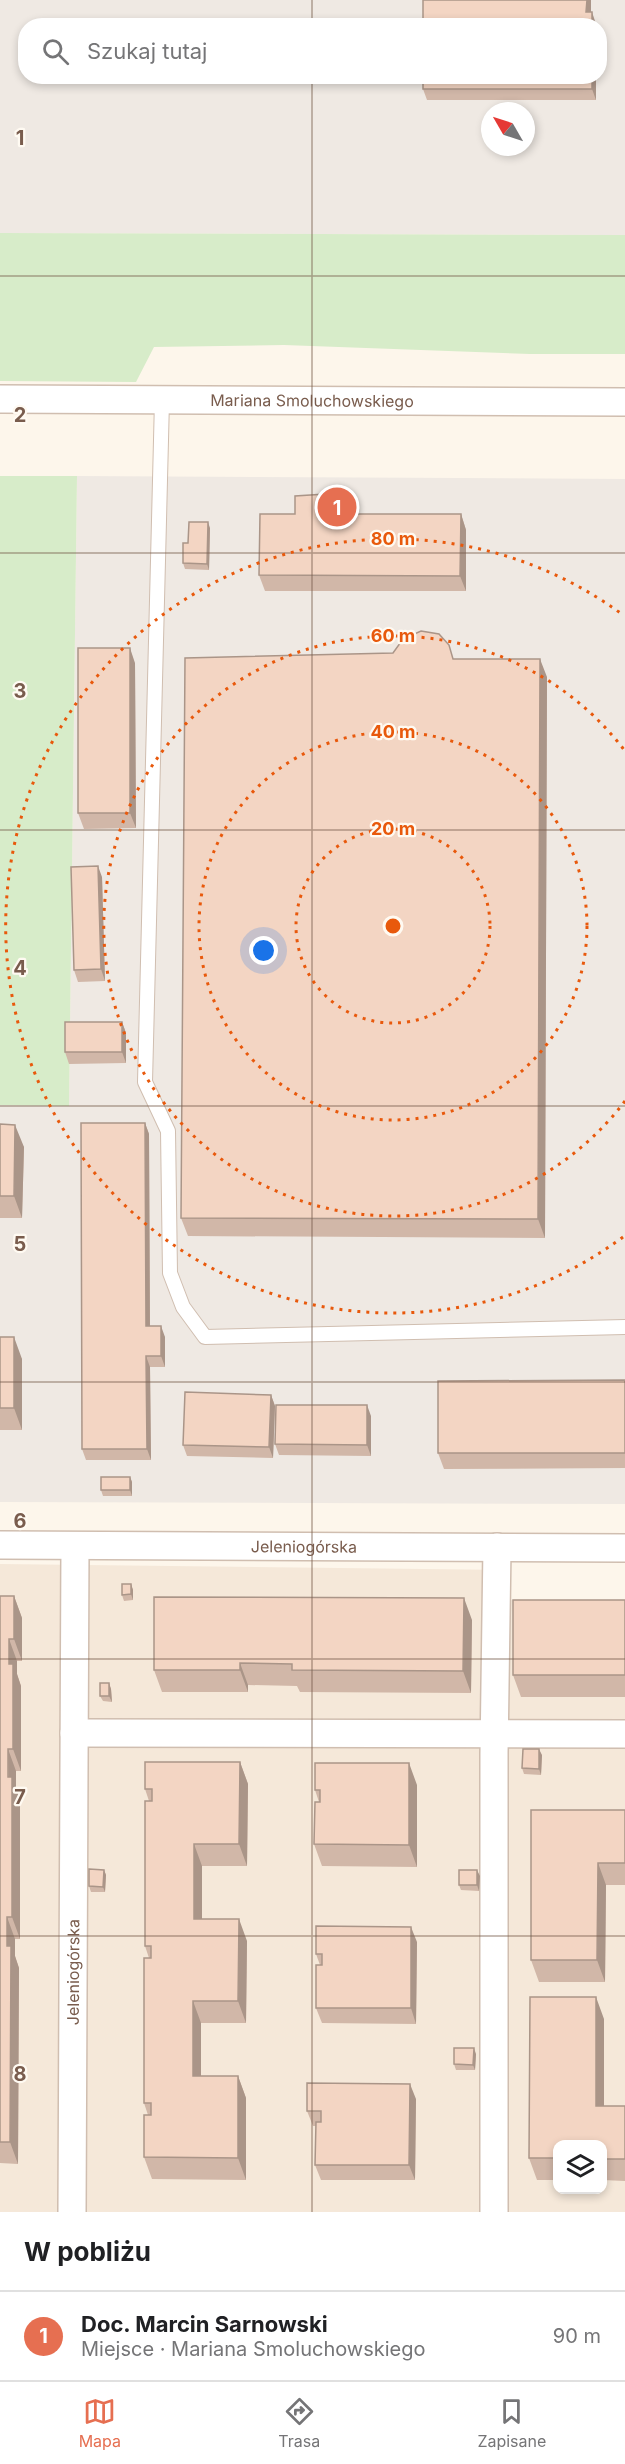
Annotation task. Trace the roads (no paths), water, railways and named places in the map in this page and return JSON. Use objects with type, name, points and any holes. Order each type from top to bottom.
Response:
[{"type":"street","name":"Mariana Smoluchowskiego","points":[[0,399],[625,402]]},
{"type":"street","name":"Jeleniogórska","points":[[0,1545],[625,1548]]},
{"type":"street","name":"Jeleniogórska","points":[[72,2212],[75,1546]]},
{"type":"street","points":[[494,2212],[497,1547]]},
{"type":"street","points":[[74,1733],[625,1734]]},
{"type":"lane","points":[[162,400],[145,1082],[168,1131],[170,1273],[183,1306],[205,1337],[625,1327]]},
{"type":"place","name":"Doc. Marcin Sarnowski","points":[[337,507]]}]
